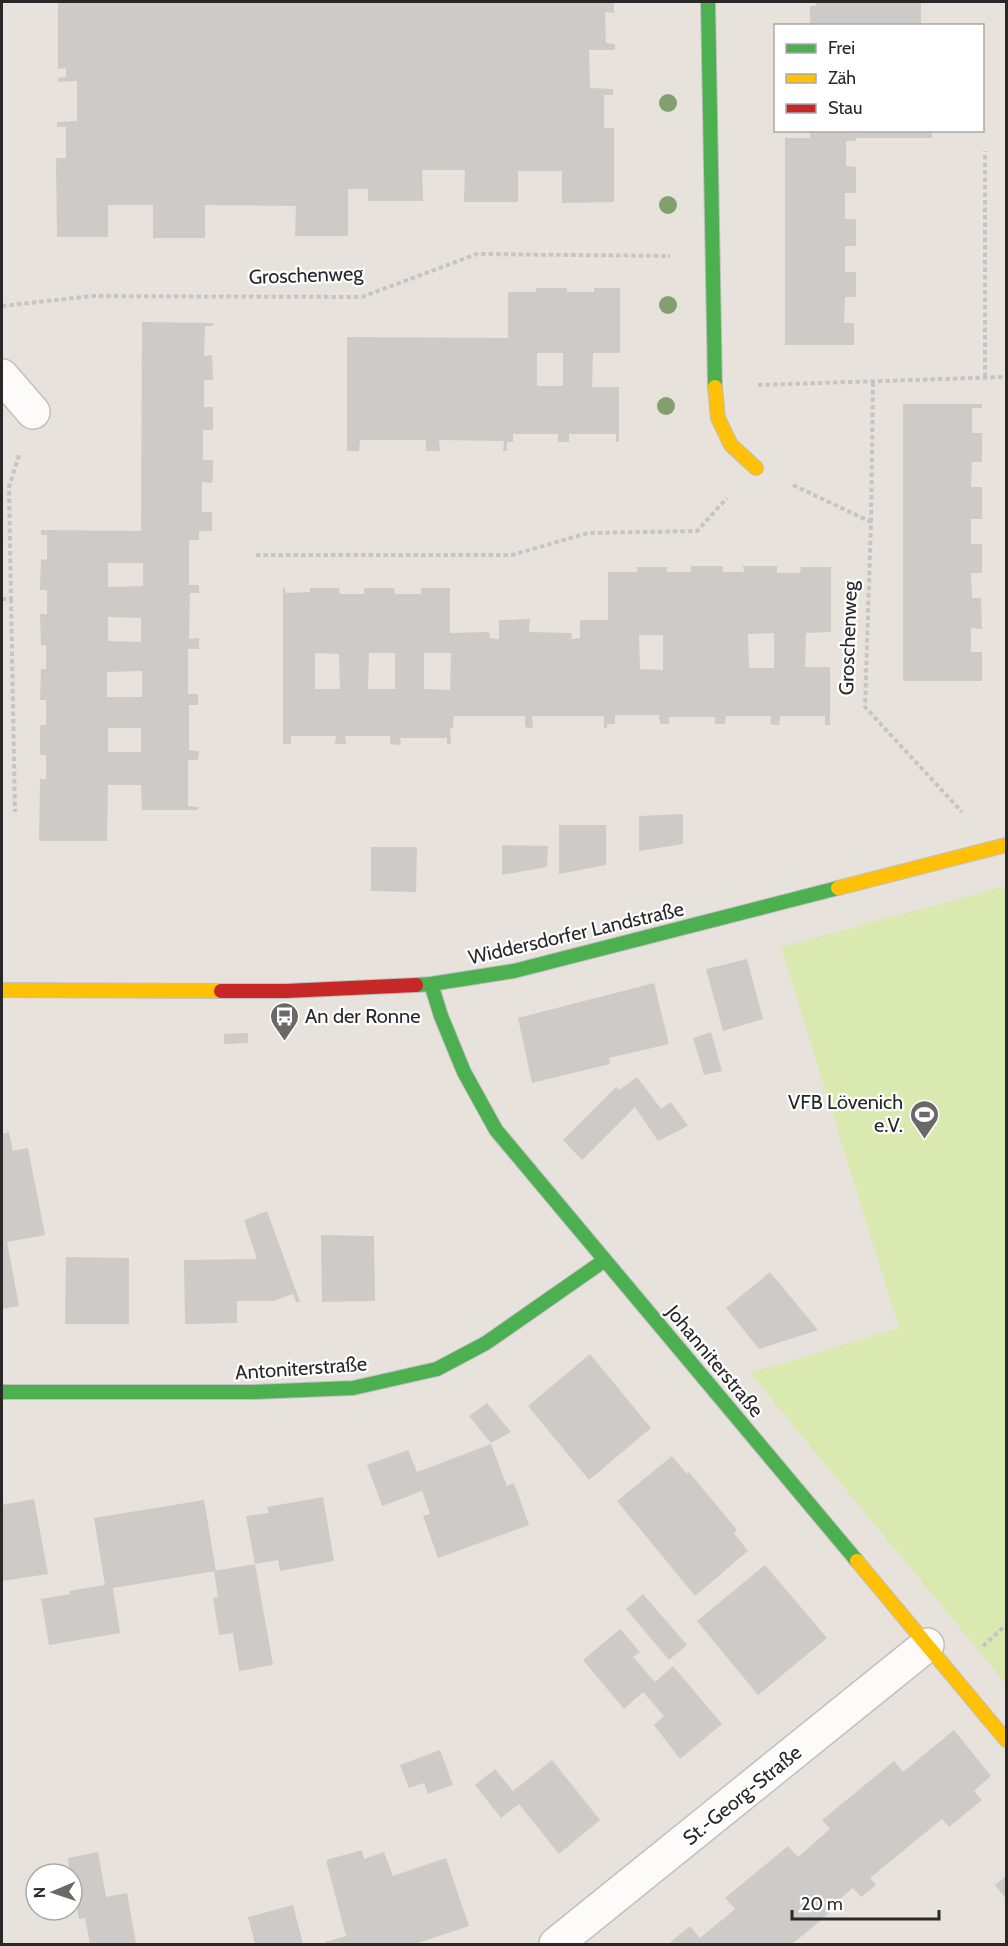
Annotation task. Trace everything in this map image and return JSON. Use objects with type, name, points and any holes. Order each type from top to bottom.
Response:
[{"type":"street","points":[[708,2],[715,386],[718,418],[731,445],[756,468]]},
{"type":"street","points":[[2,376],[33,412]]},
{"type":"street","name":"Widdersdorfer Landstraße","points":[[2,990],[285,991],[431,984],[514,971],[1001,847]]},
{"type":"street","name":"Johanniterstraße","points":[[431,984],[441,1016],[465,1072],[496,1130],[1006,1740]]},
{"type":"street","name":"Antoniterstraße","points":[[2,1392],[254,1392],[353,1388],[437,1369],[486,1343],[605,1260]]},
{"type":"street","name":"St.-Georg-Straße","points":[[556,1944],[927,1645]]},
{"type":"path","points":[[985,151],[985,377]]},
{"type":"path","name":"Groschenweg","points":[[2,306],[92,296],[362,297],[477,254],[713,256]]},
{"type":"path","points":[[715,386],[1006,377]]},
{"type":"path","name":"Groschenweg","points":[[873,382],[865,707],[1001,847]]},
{"type":"path","points":[[15,812],[9,487],[33,412]]},
{"type":"path","points":[[256,555],[512,555],[588,533],[697,531],[756,468],[871,522]]},
{"type":"path","points":[[2,599],[11,599]]},
{"type":"green space","name":"VFB Lövenich e.V.","points":[[1006,886],[1006,1684],[750,1373],[899,1328],[781,947]]},
{"type":"building","points":[[58,2],[614,2],[614,13],[605,12],[606,43],[615,44],[615,50],[589,50],[590,88],[613,89],[613,95],[604,95],[604,128],[614,128],[614,202],[562,203],[562,171],[518,171],[518,202],[464,202],[465,170],[422,170],[423,201],[368,201],[368,189],[348,189],[348,236],[295,236],[296,206],[205,205],[205,238],[153,238],[153,205],[108,205],[108,237],[57,237],[56,158],[66,158],[66,127],[57,127],[57,122],[77,121],[77,81],[58,82],[58,78],[66,77],[66,68],[58,69]]},
{"type":"building","points":[[816,2],[921,2],[921,24],[810,24],[810,6],[816,6]]},
{"type":"building","points":[[810,132],[932,132],[932,138],[856,138],[856,141],[846,141],[846,166],[856,167],[856,193],[845,193],[845,219],[856,219],[856,246],[845,246],[845,272],[856,272],[856,297],[845,297],[844,323],[854,323],[854,345],[785,345],[785,138],[810,138]]},
{"type":"building","points":[[536,288],[567,288],[567,292],[594,292],[594,288],[620,288],[620,353],[593,353],[592,387],[619,387],[619,442],[616,442],[616,434],[569,434],[569,442],[558,442],[558,434],[513,434],[513,442],[507,442],[507,451],[503,451],[504,441],[439,440],[440,451],[426,451],[426,440],[360,440],[359,451],[347,451],[347,337],[508,338],[508,292],[536,292]],"holes":[[[537,353],[563,353],[563,386],[537,386]]]},
{"type":"building","points":[[142,322],[213,323],[213,326],[205,326],[204,356],[212,355],[213,380],[204,380],[204,407],[213,407],[213,430],[203,430],[203,460],[213,460],[213,478],[212,483],[202,482],[202,512],[212,512],[212,531],[199,531],[199,540],[189,540],[189,585],[199,585],[199,593],[190,593],[189,639],[199,638],[199,649],[188,649],[188,694],[198,694],[198,705],[189,705],[189,750],[199,752],[198,760],[188,760],[188,806],[198,807],[198,810],[142,810],[141,785],[108,785],[107,841],[39,841],[40,779],[46,779],[46,755],[40,755],[40,725],[46,725],[46,700],[40,700],[41,669],[46,669],[46,645],[41,645],[40,614],[47,614],[47,590],[40,590],[40,586],[41,559],[47,560],[47,535],[41,535],[41,530],[141,531]],"holes":[[[108,563],[143,563],[143,586],[108,587]],[[108,617],[141,618],[141,642],[108,641]],[[142,671],[142,697],[107,697],[107,672]],[[108,728],[141,728],[141,752],[108,752]]]},
{"type":"building","points":[[903,404],[982,404],[982,408],[972,408],[972,433],[982,433],[982,462],[972,462],[971,487],[982,487],[982,519],[971,519],[971,544],[982,544],[982,573],[971,573],[972,598],[981,598],[982,629],[971,628],[971,652],[982,652],[982,681],[903,681]]},
{"type":"building","points":[[691,566],[723,566],[723,572],[744,572],[743,566],[777,566],[777,573],[800,573],[801,567],[831,567],[831,632],[806,633],[805,667],[830,667],[830,725],[825,725],[825,716],[780,716],[779,725],[774,725],[770,724],[771,716],[726,716],[725,724],[715,724],[715,717],[669,717],[669,724],[660,724],[659,715],[615,715],[615,724],[607,724],[607,728],[604,728],[604,716],[532,716],[533,728],[529,728],[525,727],[525,716],[454,716],[453,728],[450,728],[451,744],[447,745],[447,738],[400,738],[401,745],[390,744],[390,736],[345,736],[346,744],[335,744],[336,736],[291,736],[291,744],[283,744],[283,588],[286,593],[310,592],[310,588],[339,588],[340,594],[364,594],[364,588],[394,588],[395,594],[421,594],[421,588],[450,588],[450,633],[489,632],[490,638],[499,639],[499,620],[530,619],[529,632],[572,633],[571,639],[580,638],[580,620],[608,620],[608,572],[637,572],[637,567],[667,567],[667,572],[691,572]],"holes":[[[774,633],[774,668],[749,668],[748,634]],[[639,635],[663,635],[663,670],[640,669]],[[315,653],[339,654],[340,689],[315,689]],[[369,653],[395,653],[395,689],[368,689]],[[424,653],[451,653],[450,690],[424,689]]]},
{"type":"building","points":[[683,814],[683,844],[639,851],[639,816]]},
{"type":"building","points":[[559,825],[606,825],[606,865],[559,874]]},
{"type":"building","points":[[502,845],[548,846],[547,867],[502,875]]},
{"type":"building","points":[[371,847],[417,847],[416,892],[371,891]]},
{"type":"building","points":[[747,959],[763,1019],[723,1031],[706,969]]},
{"type":"building","points":[[654,983],[669,1044],[609,1058],[610,1064],[532,1083],[518,1018]]},
{"type":"building","points":[[711,1032],[722,1071],[704,1075],[693,1038]]},
{"type":"building","points":[[248,1033],[248,1043],[224,1044],[224,1034]]},
{"type":"building","points":[[637,1077],[661,1109],[671,1102],[688,1126],[658,1141],[635,1107],[582,1160],[563,1140],[616,1087],[619,1090]]},
{"type":"building","points":[[9,1132],[13,1151],[28,1148],[45,1235],[7,1242],[19,1306],[2,1309],[2,1134]]},
{"type":"building","points":[[267,1211],[300,1302],[296,1302],[293,1294],[273,1301],[237,1301],[237,1323],[185,1324],[184,1260],[257,1259],[244,1220]]},
{"type":"building","points":[[321,1235],[374,1236],[375,1301],[322,1302]]},
{"type":"building","points":[[66,1257],[129,1258],[129,1324],[65,1324]]},
{"type":"building","points":[[770,1272],[818,1330],[759,1349],[726,1308]]},
{"type":"building","points":[[590,1354],[651,1428],[589,1480],[528,1406]]},
{"type":"building","points":[[487,1403],[511,1432],[491,1443],[469,1416]]},
{"type":"building","points":[[491,1444],[507,1486],[514,1483],[529,1525],[438,1558],[423,1516],[430,1514],[422,1491],[382,1506],[367,1465],[408,1450],[417,1472]]},
{"type":"building","points":[[672,1456],[687,1474],[689,1472],[737,1530],[734,1533],[748,1551],[695,1596],[617,1501]]},
{"type":"building","points":[[323,1497],[334,1561],[280,1571],[278,1560],[255,1564],[246,1516],[269,1513],[267,1507]]},
{"type":"building","points":[[34,1499],[48,1574],[2,1581],[2,1505]]},
{"type":"building","points":[[204,1500],[216,1571],[113,1588],[120,1633],[49,1645],[41,1599],[70,1594],[69,1591],[105,1585],[94,1518]]},
{"type":"building","points":[[255,1564],[273,1665],[239,1671],[233,1633],[219,1635],[213,1598],[218,1597],[214,1571]]},
{"type":"building","points":[[765,1565],[827,1638],[758,1695],[697,1621]]},
{"type":"building","points":[[643,1594],[687,1645],[669,1660],[626,1609]]},
{"type":"building","points":[[620,1629],[640,1652],[633,1657],[655,1682],[673,1666],[722,1724],[680,1759],[654,1725],[664,1716],[643,1692],[624,1709],[583,1660]]},
{"type":"building","points":[[954,1730],[991,1776],[974,1791],[982,1800],[949,1827],[942,1819],[870,1878],[876,1885],[861,1897],[853,1888],[835,1903],[838,1906],[792,1944],[668,1944],[690,1926],[700,1938],[735,1909],[725,1898],[788,1846],[798,1857],[830,1829],[822,1820],[894,1761],[903,1772]]},
{"type":"building","points":[[440,1750],[453,1785],[428,1794],[424,1783],[409,1788],[400,1765]]},
{"type":"building","points":[[552,1760],[600,1820],[559,1854],[519,1804],[501,1818],[475,1785],[495,1769],[513,1791]]},
{"type":"building","points":[[362,1850],[364,1859],[384,1852],[393,1876],[446,1858],[469,1926],[415,1944],[326,1944],[325,1942],[346,1936],[326,1860]]},
{"type":"building","points":[[98,1852],[106,1897],[127,1893],[136,1943],[90,1944],[84,1918],[84,1862],[68,1862],[68,1858]]},
{"type":"building","points":[[1006,1876],[1006,1899],[995,1885]]},
{"type":"building","points":[[293,1905],[303,1944],[255,1944],[248,1917]]},
{"type":"traffic: fast","points":[[708,2],[715,387]]},
{"type":"traffic: fast","points":[[416,985],[514,971],[838,888]]},
{"type":"traffic: fast","points":[[431,984],[441,1016],[464,1072],[496,1130],[857,1561]]},
{"type":"traffic: fast","points":[[2,1392],[254,1392],[353,1388],[437,1369],[486,1343],[605,1260]]},
{"type":"traffic: slow","points":[[715,387],[718,418],[731,445],[756,468]]},
{"type":"traffic: slow","points":[[838,888],[1006,845]]},
{"type":"traffic: slow","points":[[2,990],[221,991]]},
{"type":"traffic: slow","points":[[857,1561],[1006,1740]]},
{"type":"traffic: jam","points":[[221,991],[286,991],[416,985]]},
{"type":"place","name":"An der Ronne","points":[[284,1042]]},
{"type":"place","name":"VFB Lövenich e.V.","points":[[924,1140]]}]
